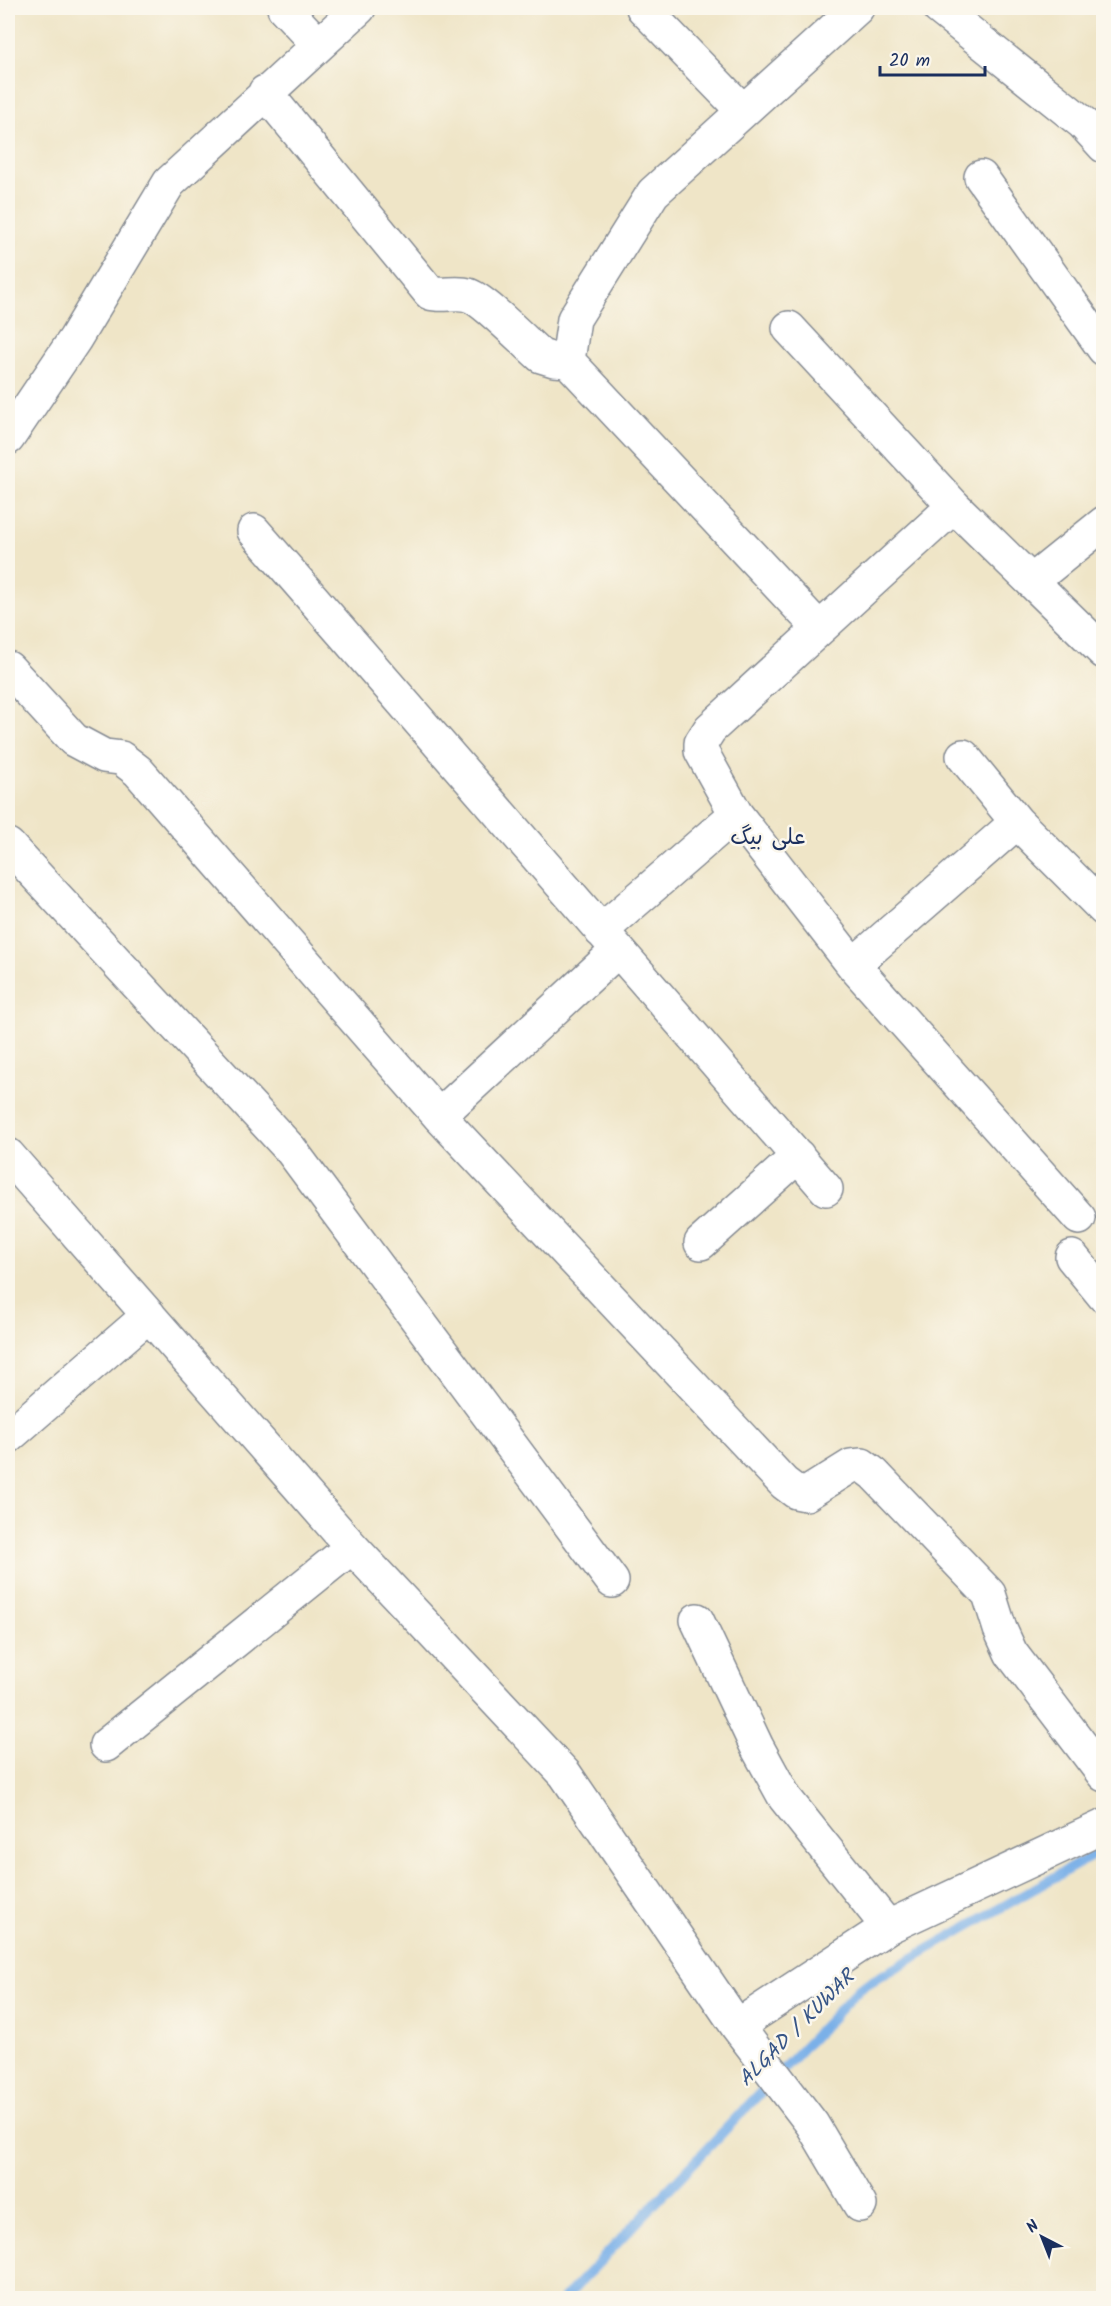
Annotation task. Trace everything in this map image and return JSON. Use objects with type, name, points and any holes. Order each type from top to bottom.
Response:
[{"type":"street","points":[[284,8],[318,44]]},
{"type":"street","points":[[8,438],[75,339],[169,183],[265,92],[359,8]]},
{"type":"street","points":[[643,8],[743,111]]},
{"type":"street","points":[[568,361],[574,319],[653,193],[857,8]]},
{"type":"street","points":[[939,8],[1083,123],[1104,146]]},
{"type":"street","points":[[265,92],[430,293],[441,296],[468,295],[480,302],[541,357],[568,361],[815,624]]},
{"type":"street","points":[[981,177],[1104,349]]},
{"type":"street","points":[[789,328],[954,506],[1104,652]]},
{"type":"street","points":[[954,506],[710,729],[701,743],[701,751],[736,814],[853,965],[1079,1218]]},
{"type":"street","points":[[1032,581],[1104,523]]},
{"type":"street","points":[[254,531],[826,1188]]},
{"type":"street","points":[[8,668],[74,740],[104,756],[122,758],[138,771],[439,1116],[784,1483],[795,1492],[806,1494],[850,1466],[862,1465],[874,1474],[989,1593],[1000,1629],[1011,1653],[1104,1775]]},
{"type":"street","points":[[963,756],[1017,822],[1104,909]]},
{"type":"street","points":[[439,1116],[736,814]]},
{"type":"street","points":[[853,965],[1017,822]]},
{"type":"street","points":[[8,845],[291,1150],[612,1581]]},
{"type":"street","points":[[8,1155],[352,1547],[565,1774],[737,2026],[812,2124],[860,2205]]},
{"type":"street","points":[[700,1243],[798,1156]]},
{"type":"street","points":[[1072,1257],[1104,1296]]},
{"type":"street","points":[[8,1437],[149,1315]]},
{"type":"street","points":[[106,1745],[352,1547]]},
{"type":"street","points":[[697,1620],[757,1747],[785,1798],[888,1927]]},
{"type":"street","points":[[737,2026],[888,1927],[1104,1826]]},
{"type":"waterway","name":"ALGAD / KUWAR","points":[[565,2298],[860,1988],[1104,1849]]},
{"type":"district","name":"علی بیگ","points":[[768,838]]}]
